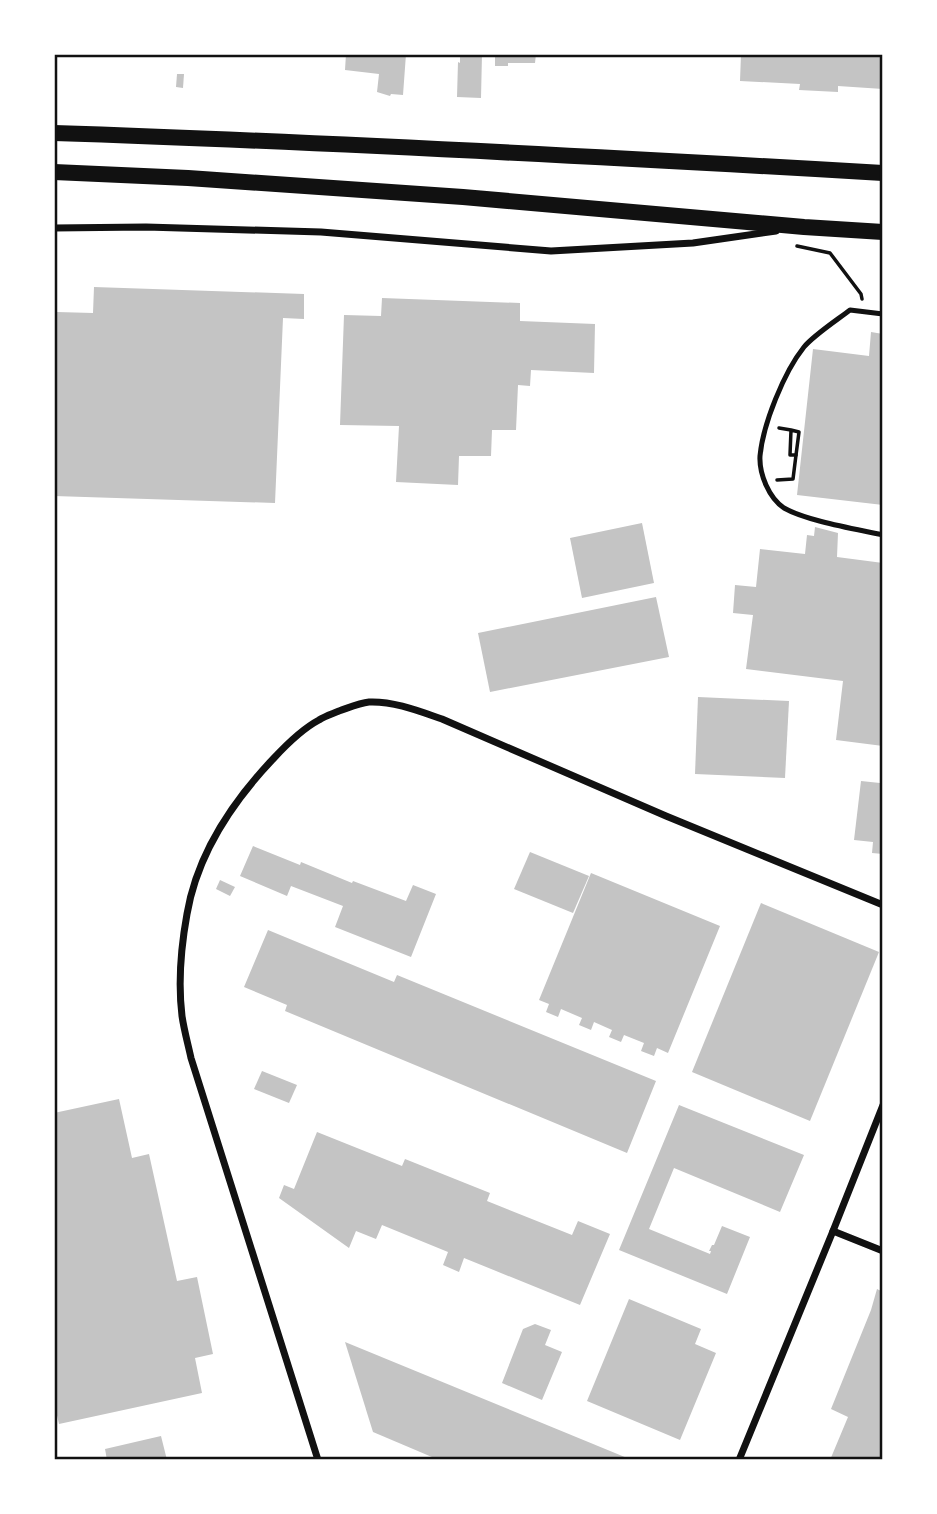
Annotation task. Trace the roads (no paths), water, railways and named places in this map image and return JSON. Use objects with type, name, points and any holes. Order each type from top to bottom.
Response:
[{"type":"main road","points":[[54,133],[486,150],[883,173]]},
{"type":"main road","points":[[54,172],[188,178],[463,197],[883,232]]},
{"type":"street","points":[[54,229],[146,227],[321,232],[551,251],[694,243],[804,227]]},
{"type":"street","points":[[318,1460],[191,1058],[182,1014],[181,971],[187,913],[198,873],[212,841],[231,811],[254,780],[284,748],[320,719],[354,705],[385,703],[413,709],[883,905]]},
{"type":"street","points":[[738,1460],[883,1105]]},
{"type":"street","points":[[833,1231],[883,1251]]},
{"type":"lane","points":[[883,314],[850,310],[805,345],[785,376],[767,425],[760,458],[766,487],[783,507],[809,517],[883,536]]}]
